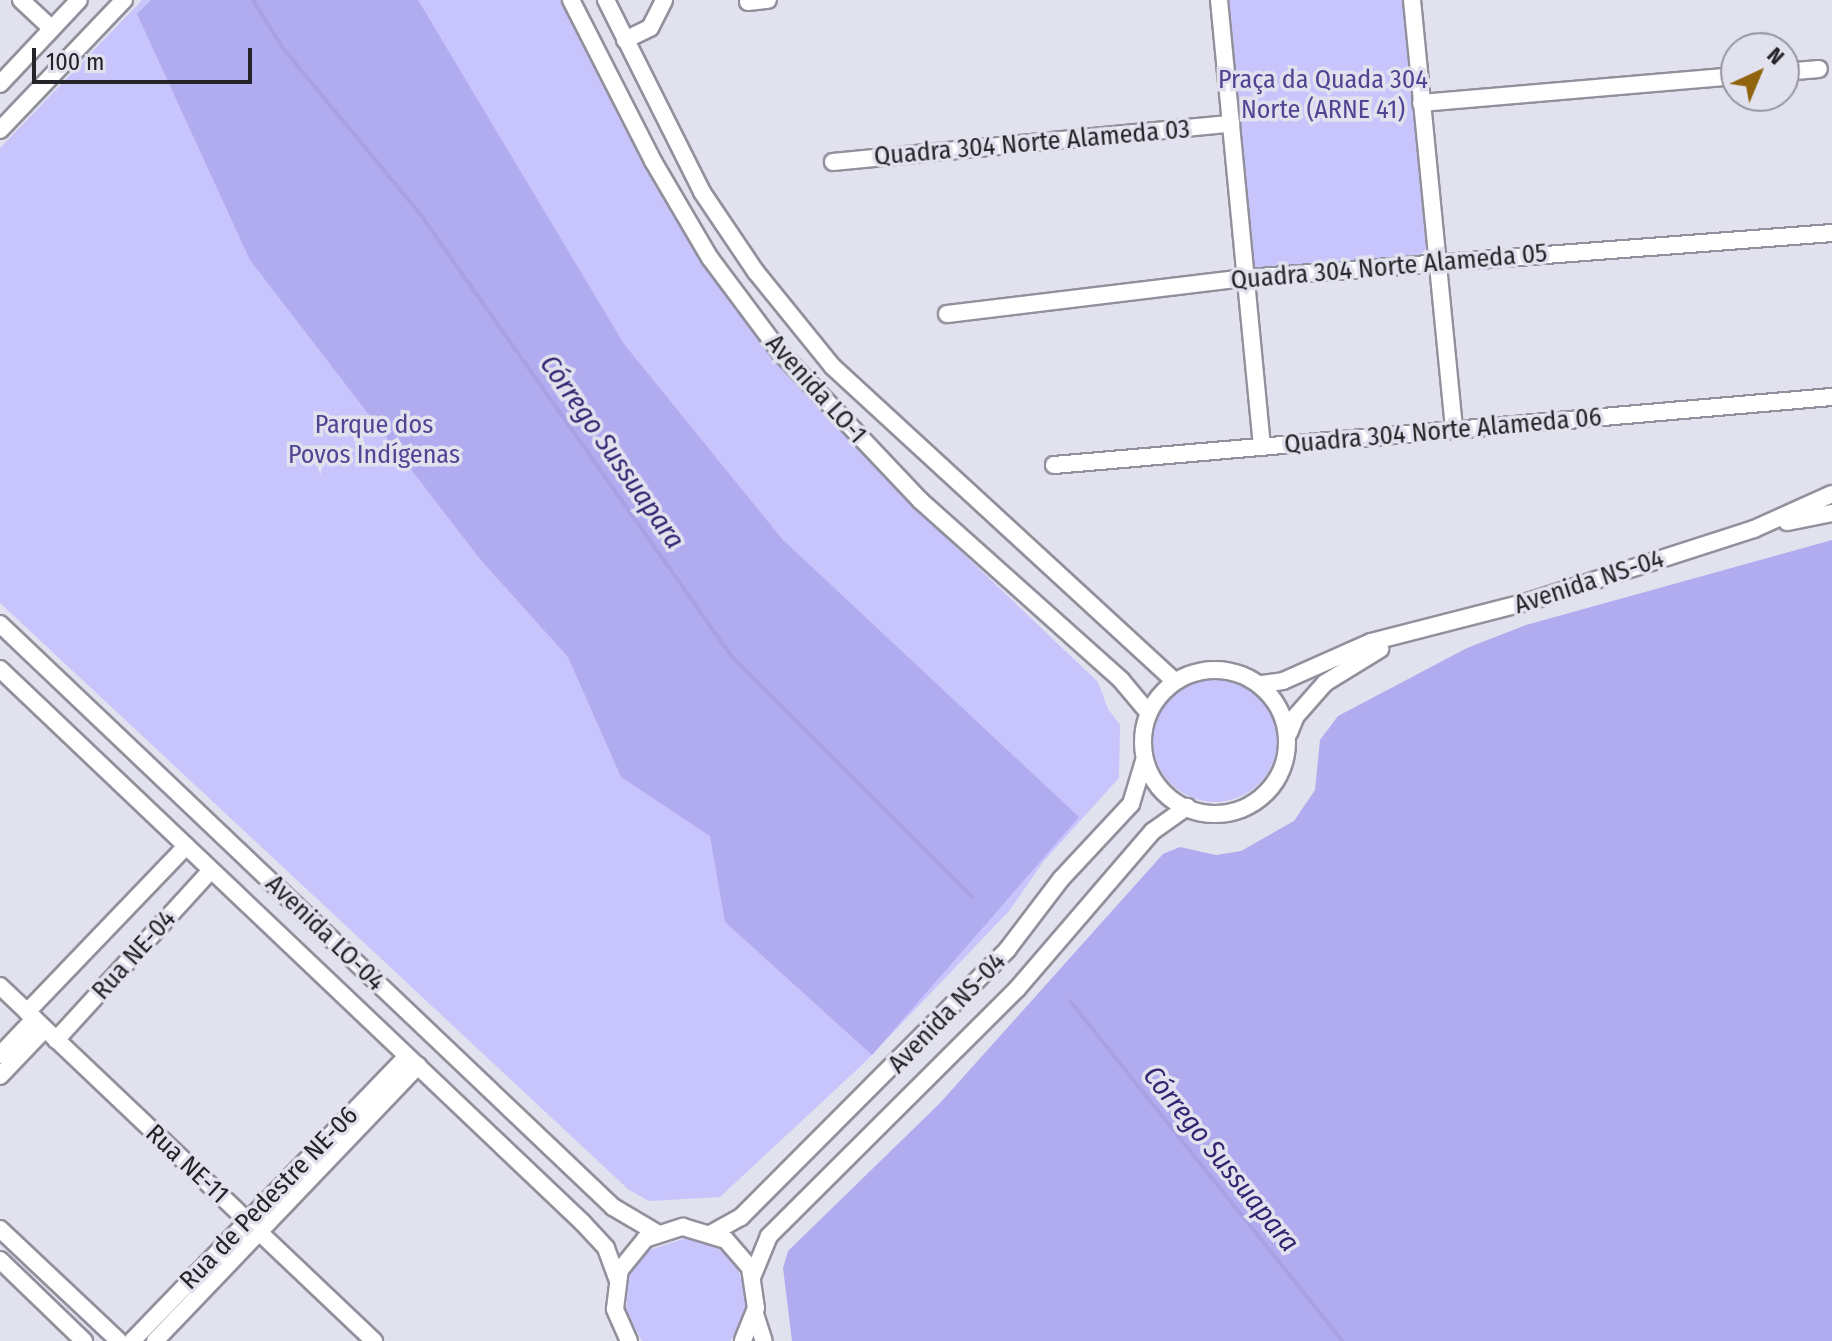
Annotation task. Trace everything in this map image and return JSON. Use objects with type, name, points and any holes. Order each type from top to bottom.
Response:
[{"type":"street","points":[[21,0],[52,29]]},
{"type":"street","points":[[0,84],[79,0]]},
{"type":"street","points":[[0,130],[124,0]]},
{"type":"street","name":"Avenida LO-1","points":[[571,0],[653,161],[710,258],[780,352],[921,501],[1121,680],[1147,711]]},
{"type":"street","name":"Avenida LO-1","points":[[606,0],[702,192],[756,272],[832,366],[1173,680]]},
{"type":"street","points":[[625,40],[650,28],[664,0]]},
{"type":"street","points":[[748,2],[768,0]]},
{"type":"street","points":[[1219,0],[1262,447]]},
{"type":"street","points":[[1412,0],[1454,430]]},
{"type":"street","points":[[1800,71],[1819,69]]},
{"type":"street","points":[[1421,103],[1720,77]]},
{"type":"street","name":"Quadra 304 Norte Alameda 03","points":[[833,162],[1231,124]]},
{"type":"street","name":"Quadra 304 Norte Alameda 05","points":[[947,314],[1246,278],[1832,233]]},
{"type":"street","name":"Quadra 304 Norte Alameda 06","points":[[1054,465],[1832,397]]},
{"type":"street","name":"Avenida NS-04","points":[[1754,529],[1832,494]]},
{"type":"street","name":"Avenida NS-04","points":[[1289,733],[1296,716],[1325,683],[1371,652],[1422,632],[1754,529],[1832,513]]},
{"type":"street","name":"Avenida LO-04","points":[[0,624],[613,1207],[657,1233]]},
{"type":"street","name":"Avenida NS-04","points":[[1262,684],[1283,681],[1371,642],[1422,632]]},
{"type":"street","name":"Avenida LO-04","points":[[0,669],[596,1236],[617,1278]]},
{"type":"street","points":[[1202,671],[1262,684],[1289,733],[1278,780],[1262,798],[1218,814],[1187,807],[1155,783],[1144,761],[1141,736],[1147,711],[1173,680],[1202,671]]},
{"type":"street","name":"Avenida NS-04","points":[[712,1233],[741,1217],[1007,950],[1061,879],[1131,804],[1144,761]]},
{"type":"street","name":"Avenida NS-04","points":[[743,1341],[755,1314],[753,1275],[769,1236],[1017,989],[1153,831],[1187,807]]},
{"type":"street","name":"Rua NE-04","points":[[40,1025],[186,846]]},
{"type":"street","name":"Rua NE-04","points":[[40,1025],[211,870]]},
{"type":"street","name":"Rua NE-11","points":[[0,986],[374,1341]]},
{"type":"street","points":[[0,1055],[40,1025]]},
{"type":"street","points":[[0,1076],[40,1025]]},
{"type":"street","name":"Rua de Pedestre NE-06","points":[[132,1341],[246,1220],[412,1061]]},
{"type":"street","name":"Rua de Pedestre NE-06","points":[[155,1341],[412,1061]]},
{"type":"street","points":[[629,1341],[618,1333],[617,1278],[633,1250],[657,1233],[683,1227],[712,1233],[737,1249],[753,1275]]},
{"type":"street","points":[[0,1229],[119,1341]]},
{"type":"street","points":[[0,1260],[84,1341]]},
{"type":"street","points":[[755,1314],[764,1341]]},
{"type":"green space","name":"Parque dos Povos Indígenas","points":[[142,0],[560,0],[707,271],[778,361],[909,502],[1098,682],[1108,709],[1120,725],[1119,778],[1043,862],[1010,910],[865,1062],[720,1197],[649,1201],[629,1190],[0,603],[0,148]]},
{"type":"green space","name":"Praça da Quada 304 Norte (ARNE 41)","points":[[1222,0],[1406,0],[1429,245],[1423,252],[1409,259],[1253,270],[1248,259]]},
{"type":"green space","points":[[1215,678],[1239,683],[1259,696],[1272,716],[1277,740],[1272,764],[1259,784],[1239,797],[1215,802],[1191,797],[1171,784],[1158,764],[1153,740],[1158,716],[1171,696],[1191,683]]},
{"type":"green space","points":[[686,1238],[717,1247],[737,1266],[747,1297],[742,1323],[730,1341],[642,1341],[626,1311],[629,1275],[649,1250]]},
{"type":"shaded area","points":[[151,0],[418,0],[624,344],[782,539],[1079,817],[872,1055],[725,922],[710,836],[621,777],[568,657],[480,559],[250,260],[137,14]]},
{"type":"shaded area","points":[[1832,540],[1832,1341],[792,1341],[783,1268],[788,1251],[940,1103],[1163,854],[1180,847],[1216,855],[1241,851],[1294,821],[1315,790],[1320,740],[1338,716],[1467,648],[1526,625]]},
{"type":"waterway","name":"Córrego Sussuapara","points":[[253,0],[282,47],[420,214],[732,657],[972,897]]},
{"type":"waterway","name":"Córrego Sussuapara","points":[[1070,1001],[1342,1341]]}]
